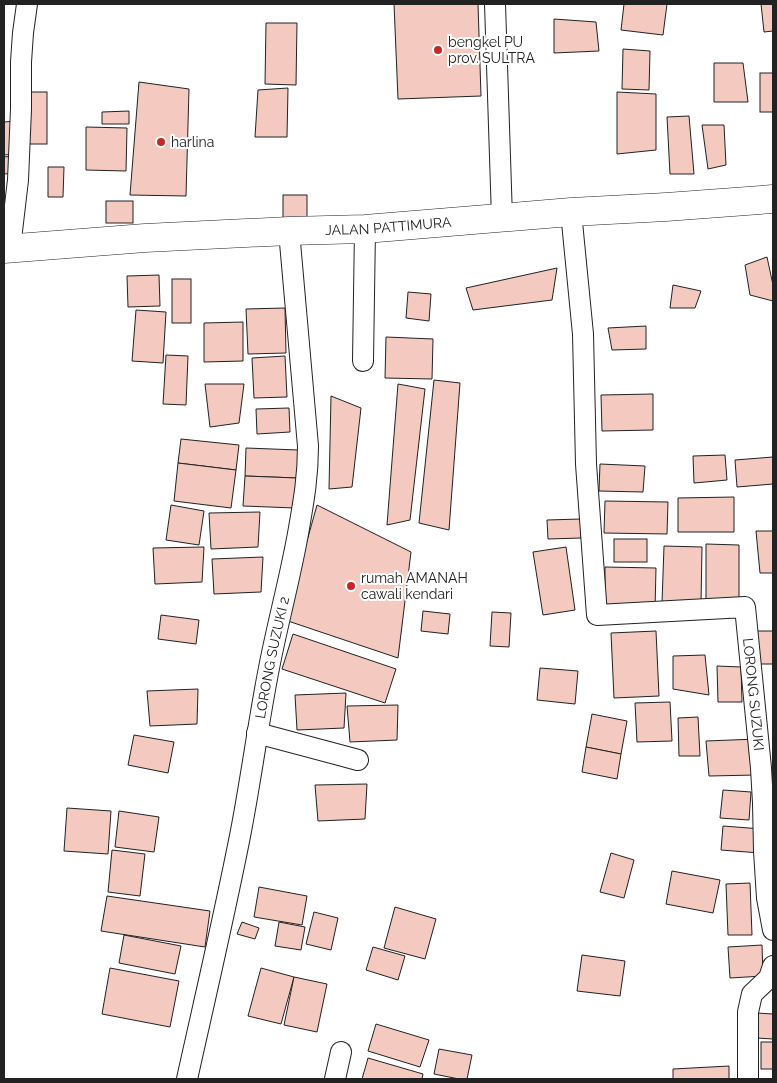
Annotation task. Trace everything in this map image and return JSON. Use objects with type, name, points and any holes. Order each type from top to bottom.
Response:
[{"type":"highway","name":"JALAN PATTIMURA","points":[[7,249],[145,238],[289,231],[365,230],[571,212],[773,199]]},
{"type":"street","points":[[7,249],[18,180],[21,62],[28,4]]},
{"type":"street","points":[[495,4],[502,218]]},
{"type":"street","name":"LORONG SUZUKI","points":[[571,212],[583,334],[586,464],[597,615],[745,607],[760,760],[767,898],[773,930]]},
{"type":"street","points":[[363,361],[365,230]]},
{"type":"street","name":"LORONG SUZUKI 2","points":[[186,1079],[238,843],[276,635],[306,493],[308,446],[289,231]]},
{"type":"street","points":[[257,733],[358,760]]},
{"type":"street","points":[[748,1079],[748,1012],[752,994],[769,978],[773,966]]},
{"type":"street","points":[[335,1079],[341,1052]]},
{"type":"building","name":"bengkel PU prov. SULTRA","points":[[394,4],[478,4],[481,96],[398,99]]},
{"type":"building","points":[[624,4],[667,4],[663,35],[621,30]]},
{"type":"building","points":[[761,4],[773,4],[773,31],[764,32]]},
{"type":"building","points":[[554,19],[596,22],[599,51],[554,53]]},
{"type":"building","points":[[266,23],[297,23],[296,85],[265,84]]},
{"type":"building","points":[[623,49],[650,51],[649,90],[622,89]]},
{"type":"building","points":[[714,63],[743,63],[748,102],[714,102]]},
{"type":"building","points":[[760,73],[773,73],[773,112],[760,112]]},
{"type":"building","name":"harlina","points":[[139,82],[189,89],[186,196],[130,195]]},
{"type":"building","points":[[288,88],[287,137],[255,137],[258,90]]},
{"type":"building","points":[[25,92],[47,92],[47,144],[25,144]]},
{"type":"building","points":[[617,92],[656,94],[656,150],[617,154]]},
{"type":"building","points":[[129,111],[129,124],[102,124],[102,112]]},
{"type":"building","points":[[689,116],[694,174],[670,174],[667,117]]},
{"type":"building","points":[[16,121],[17,154],[4,155],[4,122]]},
{"type":"building","points":[[702,125],[724,125],[726,165],[708,169]]},
{"type":"building","points":[[86,127],[127,128],[126,171],[86,170]]},
{"type":"building","points":[[14,156],[16,173],[4,174],[4,157]]},
{"type":"building","points":[[48,167],[64,167],[63,197],[48,197]]},
{"type":"building","points":[[283,195],[307,195],[307,221],[283,221]]},
{"type":"building","points":[[106,201],[133,201],[133,223],[106,223]]},
{"type":"building","points":[[767,257],[773,285],[773,301],[750,295],[745,265]]},
{"type":"building","points":[[557,268],[552,300],[473,310],[466,288]]},
{"type":"building","points":[[159,275],[160,306],[128,307],[127,276]]},
{"type":"building","points":[[172,279],[191,279],[191,323],[172,323]]},
{"type":"building","points":[[673,285],[701,291],[695,308],[670,308]]},
{"type":"building","points":[[408,292],[431,294],[429,321],[406,318]]},
{"type":"building","points":[[285,308],[286,353],[248,354],[246,309]]},
{"type":"building","points":[[136,310],[166,312],[163,363],[132,361]]},
{"type":"building","points":[[243,322],[243,361],[204,362],[204,323]]},
{"type":"building","points":[[646,326],[646,349],[612,350],[608,328]]},
{"type":"building","points":[[386,337],[433,339],[432,379],[385,378]]},
{"type":"building","points":[[166,355],[188,356],[186,405],[163,404]]},
{"type":"building","points":[[285,356],[287,397],[254,398],[252,358]]},
{"type":"building","points":[[434,380],[460,383],[449,530],[419,523]]},
{"type":"building","points":[[205,384],[244,384],[239,423],[210,427]]},
{"type":"building","points":[[398,384],[425,389],[410,520],[387,525]]},
{"type":"building","points":[[653,394],[653,430],[602,431],[601,395]]},
{"type":"building","points":[[331,396],[361,408],[352,487],[329,489]]},
{"type":"building","points":[[289,408],[290,432],[257,434],[256,409]]},
{"type":"building","points":[[181,439],[239,445],[236,470],[178,463]]},
{"type":"building","points":[[246,448],[298,450],[297,478],[245,476]]},
{"type":"building","points":[[725,455],[727,480],[694,483],[693,456]]},
{"type":"building","points":[[773,457],[773,484],[737,487],[735,460]]},
{"type":"building","points":[[178,463],[236,470],[231,508],[174,501]]},
{"type":"building","points":[[600,464],[645,466],[643,492],[599,491]]},
{"type":"building","points":[[245,476],[297,478],[295,508],[243,506]]},
{"type":"building","points":[[734,497],[734,532],[678,532],[678,498]]},
{"type":"building","points":[[605,501],[668,502],[667,534],[604,533]]},
{"type":"building","points":[[171,505],[204,511],[199,545],[166,540]]},
{"type":"building","name":"rumah AMANAH cawali kendari","points":[[317,505],[411,552],[398,658],[285,620]]},
{"type":"building","points":[[260,512],[258,547],[211,549],[209,513]]},
{"type":"building","points":[[581,519],[581,538],[548,539],[547,520]]},
{"type":"building","points":[[756,531],[773,531],[773,573],[760,573]]},
{"type":"building","points":[[614,539],[647,539],[647,562],[614,562]]},
{"type":"building","points":[[706,544],[739,545],[739,602],[706,602]]},
{"type":"building","points":[[664,546],[702,547],[701,604],[662,603]]},
{"type":"building","points":[[204,547],[202,582],[155,584],[153,548]]},
{"type":"building","points":[[566,547],[575,610],[543,615],[533,552]]},
{"type":"building","points":[[263,557],[261,592],[214,594],[212,559]]},
{"type":"building","points":[[605,567],[656,568],[655,610],[605,609]]},
{"type":"building","points":[[423,611],[450,614],[448,634],[421,631]]},
{"type":"building","points":[[492,612],[511,613],[509,647],[490,646]]},
{"type":"building","points":[[161,615],[199,620],[196,644],[158,639]]},
{"type":"building","points":[[656,631],[659,696],[614,698],[611,633]]},
{"type":"building","points":[[757,631],[773,631],[773,664],[758,664]]},
{"type":"building","points":[[293,634],[396,669],[385,703],[282,669]]},
{"type":"building","points":[[705,655],[709,695],[673,689],[673,656]]},
{"type":"building","points":[[717,666],[741,667],[742,702],[718,702]]},
{"type":"building","points":[[540,668],[578,671],[575,704],[537,700]]},
{"type":"building","points":[[198,689],[197,724],[150,726],[147,691]]},
{"type":"building","points":[[346,693],[344,728],[297,730],[295,695]]},
{"type":"building","points":[[670,702],[672,741],[637,742],[635,703]]},
{"type":"building","points":[[398,705],[397,740],[350,742],[347,706]]},
{"type":"building","points":[[592,714],[627,721],[621,754],[586,747]]},
{"type":"building","points":[[698,717],[700,756],[679,756],[678,718]]},
{"type":"building","points":[[134,735],[174,742],[168,773],[128,765]]},
{"type":"building","points":[[757,739],[756,775],[709,776],[706,741]]},
{"type":"building","points":[[586,747],[621,754],[617,779],[582,772]]},
{"type":"building","points":[[367,784],[365,819],[318,821],[315,785]]},
{"type":"building","points":[[723,790],[751,792],[749,820],[720,818]]},
{"type":"building","points":[[67,808],[111,811],[108,854],[64,851]]},
{"type":"building","points":[[119,811],[159,817],[154,852],[115,847]]},
{"type":"building","points":[[723,826],[762,829],[760,853],[721,850]]},
{"type":"building","points":[[112,850],[145,854],[140,896],[108,892]]},
{"type":"building","points":[[611,853],[634,860],[624,898],[600,892]]},
{"type":"building","points":[[672,871],[720,880],[713,913],[666,904]]},
{"type":"building","points":[[750,883],[752,935],[728,935],[726,884]]},
{"type":"building","points":[[259,887],[307,896],[302,925],[254,917]]},
{"type":"building","points":[[107,896],[210,911],[205,947],[101,931]]},
{"type":"building","points":[[395,907],[436,919],[425,959],[384,948]]},
{"type":"building","points":[[314,912],[338,918],[331,950],[306,944]]},
{"type":"building","points":[[242,922],[259,928],[255,939],[237,934]]},
{"type":"building","points":[[279,922],[305,927],[301,950],[275,946]]},
{"type":"building","points":[[124,935],[181,946],[175,974],[119,963]]},
{"type":"building","points":[[762,945],[763,976],[730,978],[728,947]]},
{"type":"building","points":[[373,947],[405,956],[398,980],[366,970]]},
{"type":"building","points":[[582,955],[625,961],[620,996],[577,991]]},
{"type":"building","points":[[110,968],[179,981],[170,1027],[102,1014]]},
{"type":"building","points":[[261,968],[294,977],[281,1024],[248,1016]]},
{"type":"building","points":[[294,977],[327,984],[317,1032],[284,1025]]},
{"type":"building","points":[[757,1013],[773,1014],[773,1039],[757,1038]]},
{"type":"building","points":[[376,1024],[429,1040],[420,1067],[368,1051]]},
{"type":"building","points":[[761,1042],[773,1042],[773,1069],[761,1069]]},
{"type":"building","points":[[439,1049],[472,1055],[467,1079],[434,1074]]},
{"type":"building","points":[[368,1058],[423,1074],[422,1079],[362,1079]]},
{"type":"building","points":[[729,1066],[729,1079],[673,1079],[673,1069]]},
{"type":"place","name":"bengkel PU prov. SULTRA","points":[[438,50]]},
{"type":"place","name":"harlina","points":[[161,142]]},
{"type":"place","name":"rumah AMANAH cawali kendari","points":[[351,586]]}]
